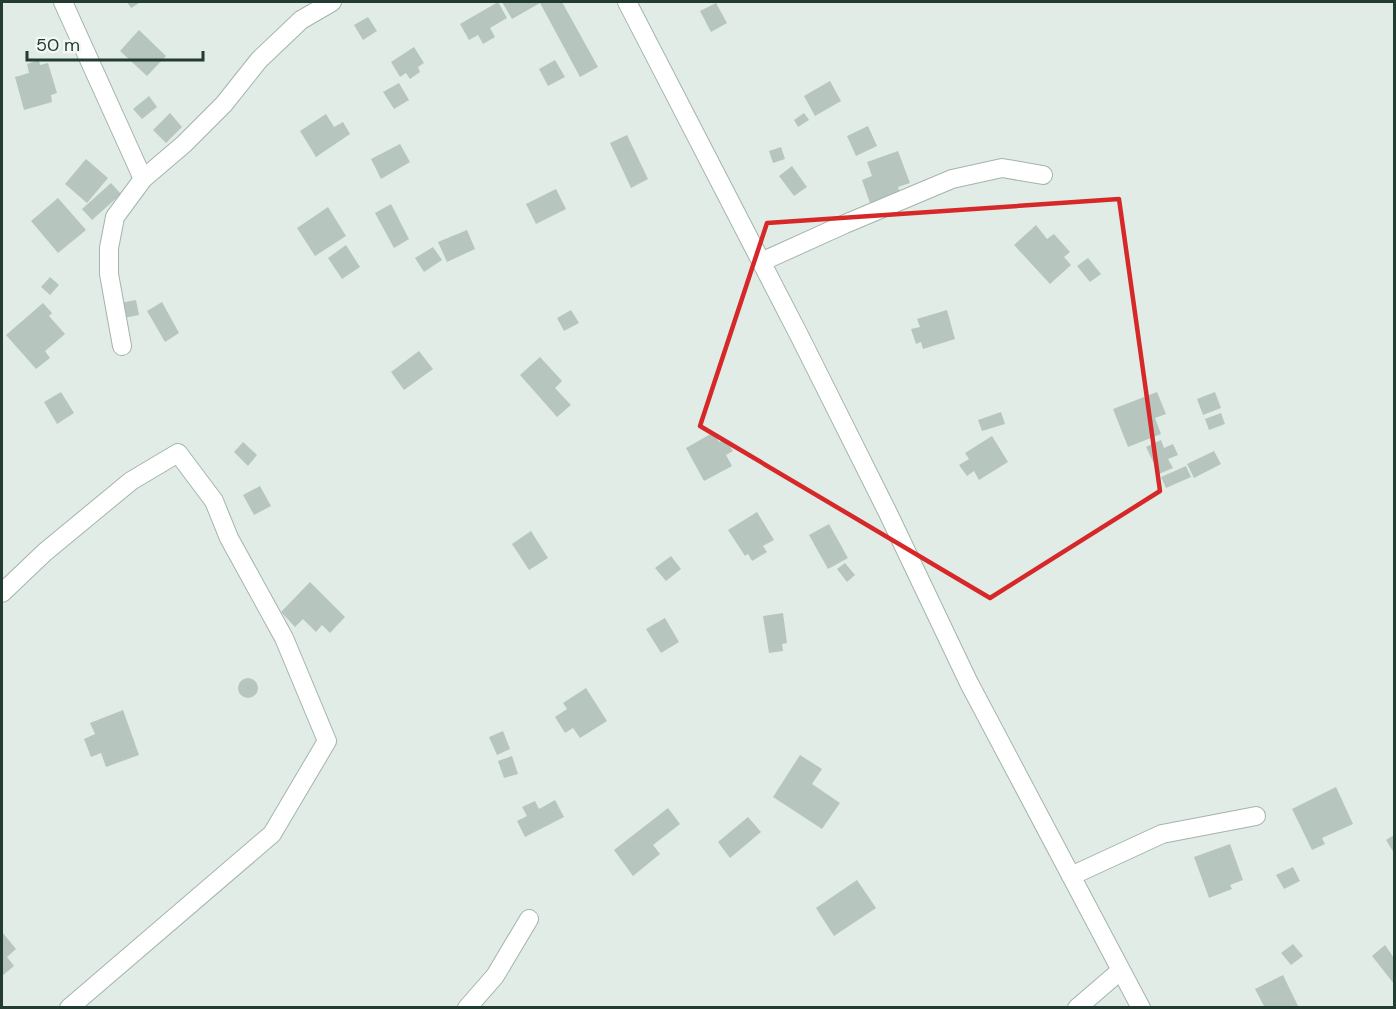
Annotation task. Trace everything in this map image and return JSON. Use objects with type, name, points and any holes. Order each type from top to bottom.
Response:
[{"type":"street","points":[[63,2],[143,178]]},
{"type":"street","points":[[122,346],[109,274],[110,239],[115,217],[143,178],[184,144],[224,104],[259,60],[301,20],[332,2]]},
{"type":"street","points":[[627,2],[888,513],[969,683],[1141,1008]]},
{"type":"street","points":[[761,262],[952,179],[1002,168],[1043,175]]},
{"type":"street","points":[[2,593],[45,552],[131,481],[178,453],[214,501],[228,538],[284,638],[327,741],[272,834],[69,1008]]},
{"type":"street","points":[[1071,876],[1162,834],[1256,816]]},
{"type":"street","points":[[467,1008],[495,976],[529,919]]},
{"type":"street","points":[[1077,1008],[1120,971]]},
{"type":"highlighted area","points":[[1119,199],[1160,491],[990,598],[700,426],[767,223]]},
{"type":"building","points":[[127,2],[141,2],[131,8]]},
{"type":"building","points":[[498,2],[507,18],[490,28],[495,37],[483,44],[478,35],[469,40],[460,24]]},
{"type":"building","points":[[502,2],[562,2],[598,67],[580,77],[540,3],[512,19]]},
{"type":"building","points":[[716,3],[727,23],[711,32],[700,11]]},
{"type":"building","points":[[368,17],[377,31],[363,40],[354,25]]},
{"type":"building","points":[[139,30],[166,56],[147,76],[120,51]]},
{"type":"building","points":[[414,47],[424,63],[418,67],[420,72],[410,79],[406,73],[400,77],[391,62]]},
{"type":"building","points":[[39,60],[40,65],[48,63],[57,93],[51,95],[52,102],[24,110],[15,77],[29,73],[27,64]]},
{"type":"building","points":[[555,60],[565,77],[548,86],[539,69]]},
{"type":"building","points":[[830,81],[841,101],[815,116],[804,96]]},
{"type":"building","points":[[399,83],[409,100],[394,109],[383,92]]},
{"type":"building","points":[[149,96],[157,107],[142,119],[133,109]]},
{"type":"building","points":[[170,113],[182,127],[166,143],[153,130]]},
{"type":"building","points":[[804,113],[809,120],[798,127],[794,120]]},
{"type":"building","points":[[326,114],[334,127],[343,122],[350,134],[316,157],[300,131]]},
{"type":"building","points":[[868,126],[877,146],[856,156],[847,136]]},
{"type":"building","points":[[627,135],[648,179],[631,188],[610,143]]},
{"type":"building","points":[[400,144],[410,162],[381,179],[371,159]]},
{"type":"building","points":[[781,147],[785,159],[773,163],[769,151]]},
{"type":"building","points":[[898,151],[910,183],[898,187],[901,196],[871,206],[862,180],[872,176],[867,162]]},
{"type":"building","points":[[86,159],[108,178],[87,203],[65,184]]},
{"type":"building","points":[[792,166],[807,187],[794,196],[779,176]]},
{"type":"building","points":[[111,183],[121,194],[92,220],[82,209]]},
{"type":"building","points":[[556,189],[566,209],[536,224],[526,204]]},
{"type":"building","points":[[58,198],[86,230],[58,253],[31,221]]},
{"type":"building","points":[[391,204],[409,239],[394,248],[375,213]]},
{"type":"building","points":[[328,207],[346,236],[315,256],[297,228]]},
{"type":"building","points":[[1036,225],[1047,239],[1054,234],[1070,252],[1064,257],[1071,265],[1050,284],[1014,245]]},
{"type":"building","points":[[467,230],[475,249],[447,262],[438,242]]},
{"type":"building","points":[[346,245],[360,267],[342,279],[328,258]]},
{"type":"building","points":[[433,247],[442,260],[424,272],[415,258]]},
{"type":"building","points":[[1088,258],[1101,274],[1090,282],[1077,266]]},
{"type":"building","points":[[50,277],[59,285],[50,295],[41,287]]},
{"type":"building","points":[[136,300],[139,315],[123,318],[120,303]]},
{"type":"building","points":[[162,302],[179,333],[165,342],[147,311]]},
{"type":"building","points":[[43,303],[52,313],[49,316],[65,334],[45,351],[50,358],[36,369],[6,335]]},
{"type":"building","points":[[571,310],[579,323],[564,331],[557,318]]},
{"type":"building","points":[[947,310],[955,339],[923,349],[921,342],[916,344],[911,329],[920,327],[917,319]]},
{"type":"building","points":[[419,351],[433,369],[404,390],[391,372]]},
{"type":"building","points":[[540,357],[562,381],[555,388],[571,405],[557,417],[520,375]]},
{"type":"building","points":[[61,392],[74,413],[57,424],[44,402]]},
{"type":"building","points":[[1157,392],[1166,414],[1155,418],[1161,434],[1128,447],[1113,409]]},
{"type":"building","points":[[1215,392],[1221,408],[1203,415],[1197,399]]},
{"type":"building","points":[[1001,412],[1005,424],[982,431],[978,420]]},
{"type":"building","points":[[1221,413],[1225,424],[1209,430],[1205,419]]},
{"type":"building","points":[[714,432],[719,442],[725,439],[733,451],[726,455],[732,466],[704,481],[686,448]]},
{"type":"building","points":[[992,436],[1008,462],[979,480],[974,471],[967,476],[959,465],[969,459],[965,453]]},
{"type":"building","points":[[1161,440],[1164,448],[1173,444],[1178,455],[1168,459],[1173,468],[1159,474],[1146,447]]},
{"type":"building","points":[[243,442],[257,455],[248,466],[234,452]]},
{"type":"building","points":[[1214,451],[1221,464],[1194,478],[1187,464]]},
{"type":"building","points":[[1186,466],[1191,477],[1166,488],[1161,477]]},
{"type":"building","points":[[260,486],[271,506],[254,515],[243,495]]},
{"type":"building","points":[[757,512],[774,540],[763,546],[767,552],[752,561],[748,554],[745,556],[728,530]]},
{"type":"building","points":[[829,524],[848,558],[828,569],[809,535]]},
{"type":"building","points":[[531,531],[548,558],[529,570],[512,544]]},
{"type":"building","points":[[671,556],[681,569],[666,581],[655,568]]},
{"type":"building","points":[[845,563],[855,575],[847,582],[837,569]]},
{"type":"building","points":[[310,582],[345,617],[330,633],[322,625],[316,632],[303,619],[295,627],[281,612]]},
{"type":"building","points":[[783,613],[787,643],[782,644],[783,651],[769,653],[763,616]]},
{"type":"building","points":[[665,618],[679,642],[661,653],[646,629]]},
{"type":"building","points":[[248,678],[255,681],[258,688],[255,695],[248,698],[241,695],[238,688],[241,681]]},
{"type":"building","points":[[586,688],[607,721],[580,738],[573,728],[565,733],[555,717],[567,709],[563,703]]},
{"type":"building","points":[[123,710],[139,755],[106,767],[101,753],[91,757],[84,739],[95,734],[90,723]]},
{"type":"building","points":[[503,731],[510,749],[497,755],[489,737]]},
{"type":"building","points":[[800,755],[822,769],[812,784],[840,803],[822,829],[773,797]]},
{"type":"building","points":[[512,756],[518,774],[504,778],[498,761]]},
{"type":"building","points":[[1336,787],[1353,824],[1322,838],[1325,844],[1312,850],[1292,809]]},
{"type":"building","points":[[555,800],[564,817],[525,837],[517,821],[527,816],[522,807],[535,801],[539,809]]},
{"type":"building","points":[[668,808],[680,824],[653,845],[660,854],[633,876],[614,850]]},
{"type":"building","points":[[748,817],[761,832],[730,858],[718,842]]},
{"type":"building","points":[[1394,835],[1394,853],[1386,840]]},
{"type":"building","points":[[1230,844],[1243,880],[1230,885],[1232,889],[1209,898],[1194,857]]},
{"type":"building","points":[[1293,867],[1300,881],[1284,889],[1276,875]]},
{"type":"building","points":[[857,880],[876,908],[834,936],[816,908]]},
{"type":"building","points":[[2,932],[16,949],[7,957],[14,966],[2,976]]},
{"type":"building","points":[[1293,944],[1303,956],[1291,965],[1281,953]]},
{"type":"building","points":[[1385,945],[1394,958],[1394,984],[1372,956]]},
{"type":"building","points":[[1283,975],[1299,1008],[1265,1008],[1255,989]]}]
